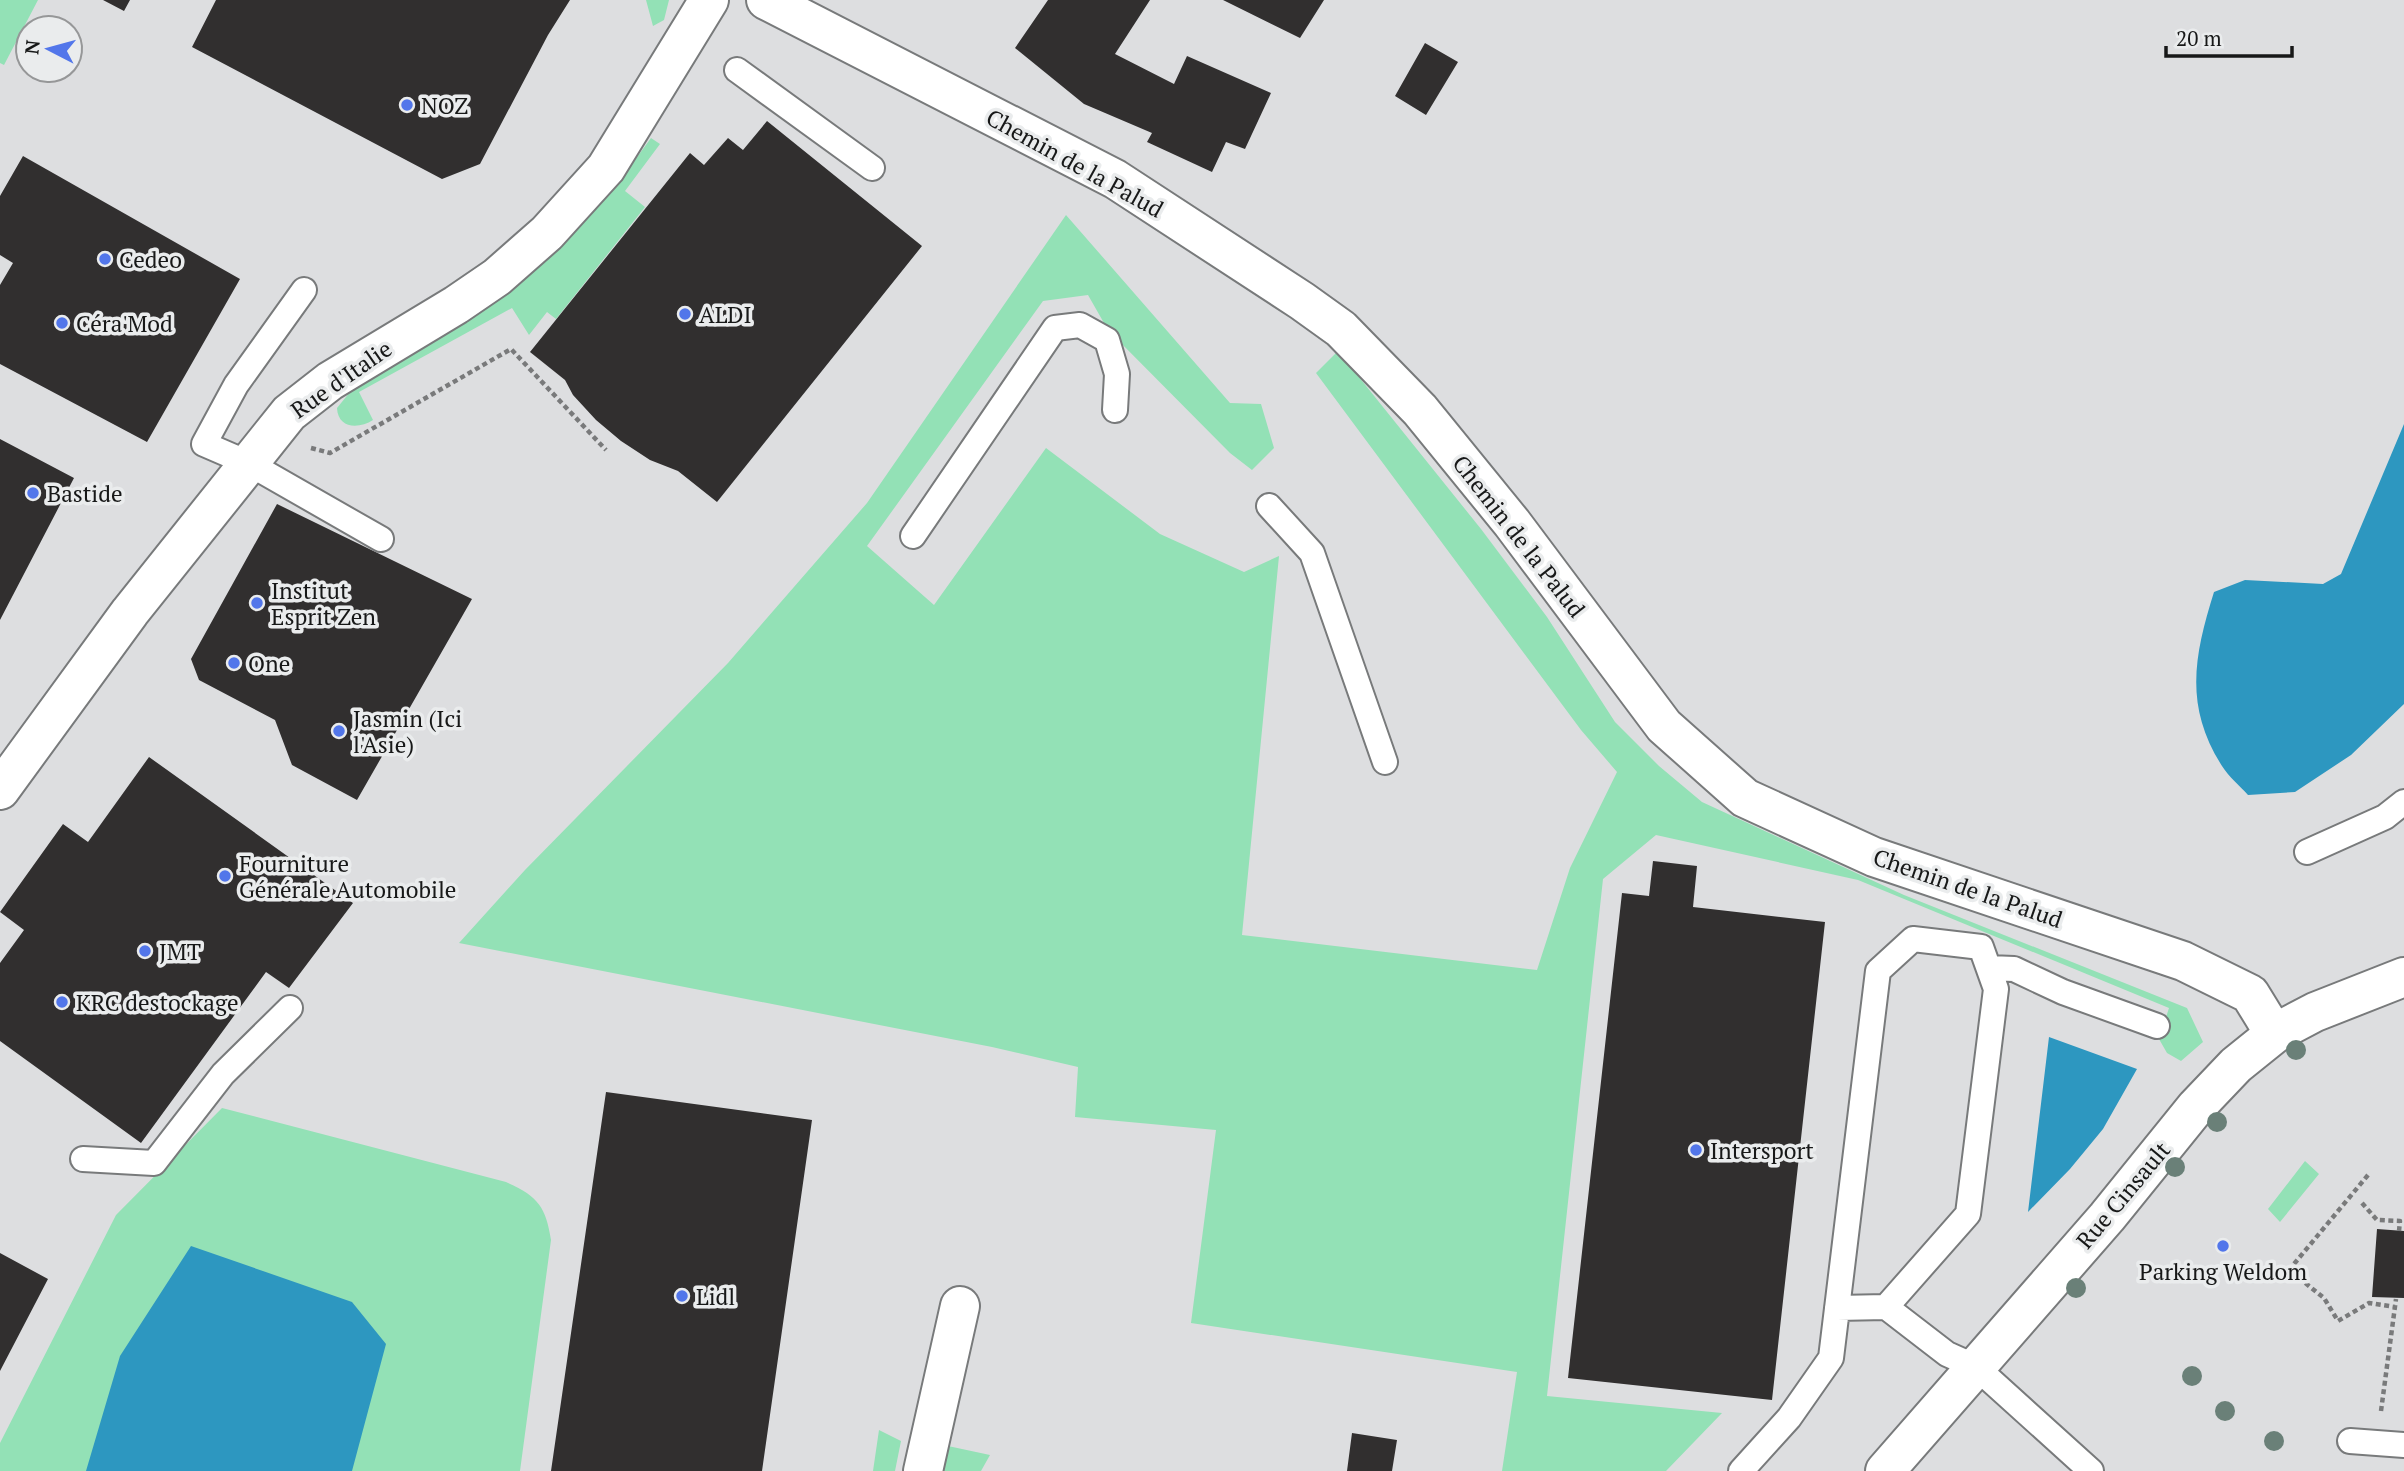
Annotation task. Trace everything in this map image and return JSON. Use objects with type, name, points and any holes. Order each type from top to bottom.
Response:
[{"type":"street","name":"Rue d'Italie","points":[[0,790],[130,612],[289,413],[330,381],[497,277],[547,233],[606,168],[709,0]]},
{"type":"street","name":"Chemin de la Palud","points":[[766,0],[1115,179],[1341,329],[1420,410],[1513,523],[1664,726],[1745,798],[1874,857],[2183,961],[2250,994],[2277,1032]]},
{"type":"street","name":"Rue Cinsault","points":[[1885,1471],[2107,1217],[2196,1107],[2236,1065],[2277,1032],[2315,1012],[2404,976]]},
{"type":"street","points":[[923,1471],[960,1306]]},
{"type":"lane","points":[[737,71],[873,168]]},
{"type":"lane","points":[[304,290],[236,385],[204,444],[260,449],[381,539]]},
{"type":"lane","points":[[913,537],[1055,328],[1080,325],[1107,340],[1117,374],[1115,410]]},
{"type":"lane","points":[[1269,506],[1312,553],[1385,762]]},
{"type":"lane","points":[[2307,852],[2385,817],[2404,802]]},
{"type":"lane","points":[[1741,1471],[1788,1419],[1831,1358],[1878,971],[1913,939],[1981,947],[1996,989],[1968,1214],[1886,1307]]},
{"type":"lane","points":[[1989,968],[2014,969],[2063,992],[2157,1026]]},
{"type":"lane","points":[[83,1159],[154,1163],[223,1074],[290,1008]]},
{"type":"lane","points":[[1837,1308],[1886,1307],[1947,1354],[1976,1367],[2091,1471]]},
{"type":"lane","points":[[2350,1441],[2404,1445]]},
{"type":"path","points":[[260,449],[310,448],[330,453],[511,349],[606,450]]},
{"type":"path","points":[[2368,1175],[2289,1269],[2324,1298],[2338,1321],[2369,1303],[2395,1307]]},
{"type":"path","points":[[2362,1203],[2377,1220],[2400,1221],[2399,1231]]},
{"type":"path","points":[[2378,1444],[2396,1299]]},
{"type":"green space","points":[[0,0],[38,0],[31,14],[14,14],[14,46],[4,65],[0,63]]},
{"type":"green space","points":[[646,0],[669,0],[664,20],[653,26]]},
{"type":"green space","points":[[651,138],[660,144],[625,191],[645,207],[556,319],[547,312],[529,335],[512,308],[359,392],[373,420],[356,426],[341,420],[337,408],[365,379],[468,321],[537,266],[610,194]]},
{"type":"green space","points":[[1066,215],[1230,403],[1261,404],[1274,448],[1252,470],[1230,453],[1108,330],[1088,295],[1043,301],[867,546],[934,605],[1046,448],[1160,534],[1244,572],[1279,556],[1242,935],[1537,970],[1570,868],[1617,772],[1581,730],[1316,373],[1338,351],[1481,529],[1547,617],[1615,722],[1659,766],[1702,802],[1904,895],[2187,1008],[2203,1042],[2181,1061],[2167,1053],[2159,1039],[2169,1008],[1858,880],[1656,835],[1603,879],[1547,1396],[1722,1413],[1666,1471],[1502,1471],[1517,1372],[1191,1323],[1216,1130],[1075,1117],[1078,1067],[992,1047],[459,943],[525,870],[728,663],[867,503]]},
{"type":"green space","points":[[222,1108],[506,1182],[526,1192],[539,1204],[551,1240],[520,1471],[0,1471],[0,1443],[116,1215]]},
{"type":"green space","points":[[2305,1161],[2319,1174],[2280,1222],[2268,1209]]},
{"type":"green space","points":[[879,1430],[901,1441],[895,1471],[873,1471]]},
{"type":"green space","points":[[948,1446],[990,1455],[981,1471],[944,1471]]},
{"type":"water","points":[[2404,424],[2404,704],[2351,755],[2295,792],[2248,795],[2225,770],[2210,744],[2197,701],[2196,680],[2201,638],[2214,592],[2245,580],[2323,584],[2341,574]]},
{"type":"water","points":[[2049,1037],[2137,1069],[2103,1129],[2070,1169],[2028,1212]]},
{"type":"water","points":[[191,1246],[352,1302],[386,1344],[352,1471],[86,1471],[120,1356]]},
{"type":"building","points":[[103,0],[130,0],[124,11]]},
{"type":"building","name":"NOZ","points":[[216,0],[570,0],[548,35],[480,164],[442,179],[192,47]]},
{"type":"building","points":[[1048,0],[1150,0],[1115,54],[1174,84],[1187,56],[1271,93],[1245,149],[1226,142],[1212,172],[1147,142],[1152,133],[1084,104],[1015,48]]},
{"type":"building","points":[[1223,0],[1324,0],[1300,38]]},
{"type":"building","points":[[1425,43],[1458,62],[1426,115],[1395,96]]},
{"type":"building","name":"ALDI","points":[[767,121],[922,246],[717,502],[678,471],[650,460],[621,441],[596,420],[573,395],[565,380],[530,352],[690,153],[704,165],[728,138],[743,150]]},
{"type":"building","points":[[23,156],[240,279],[147,442],[0,364],[0,285],[13,263],[0,255],[0,196]]},
{"type":"building","name":"Bastide","points":[[0,439],[74,478],[0,620]]},
{"type":"building","points":[[277,504],[472,599],[357,800],[292,765],[275,720],[199,680],[191,659]]},
{"type":"building","points":[[149,757],[353,903],[289,988],[266,972],[141,1143],[0,1041],[0,963],[24,930],[0,912],[63,824],[88,842]]},
{"type":"building","name":"Intersport","points":[[1653,861],[1697,866],[1693,907],[1825,922],[1772,1400],[1568,1378],[1622,893],[1649,896]]},
{"type":"building","name":"Lidl","points":[[606,1092],[812,1120],[762,1471],[551,1471]]},
{"type":"building","points":[[2377,1229],[2404,1231],[2404,1298],[2372,1297]]},
{"type":"building","points":[[0,1253],[48,1279],[0,1371]]},
{"type":"building","points":[[1352,1433],[1397,1440],[1392,1471],[1347,1471]]},
{"type":"place","name":"NOZ","points":[[407,105]]},
{"type":"place","name":"Cedeo","points":[[105,259]]},
{"type":"place","name":"ALDI","points":[[685,314]]},
{"type":"place","name":"Céra'Mod","points":[[62,323]]},
{"type":"place","name":"Bastide","points":[[33,493]]},
{"type":"place","name":"Institut Esprit Zen","points":[[257,603]]},
{"type":"place","name":"One","points":[[234,663]]},
{"type":"place","name":"Jasmin (Ici l'Asie)","points":[[339,731]]},
{"type":"place","name":"Fourniture Générale Automobile","points":[[225,876]]},
{"type":"place","name":"JMT","points":[[145,951]]},
{"type":"place","name":"KRC destockage","points":[[62,1002]]},
{"type":"place","name":"Intersport","points":[[1696,1150]]},
{"type":"place","name":"Parking Weldom","points":[[2223,1246]]},
{"type":"place","name":"Lidl","points":[[682,1296]]}]
